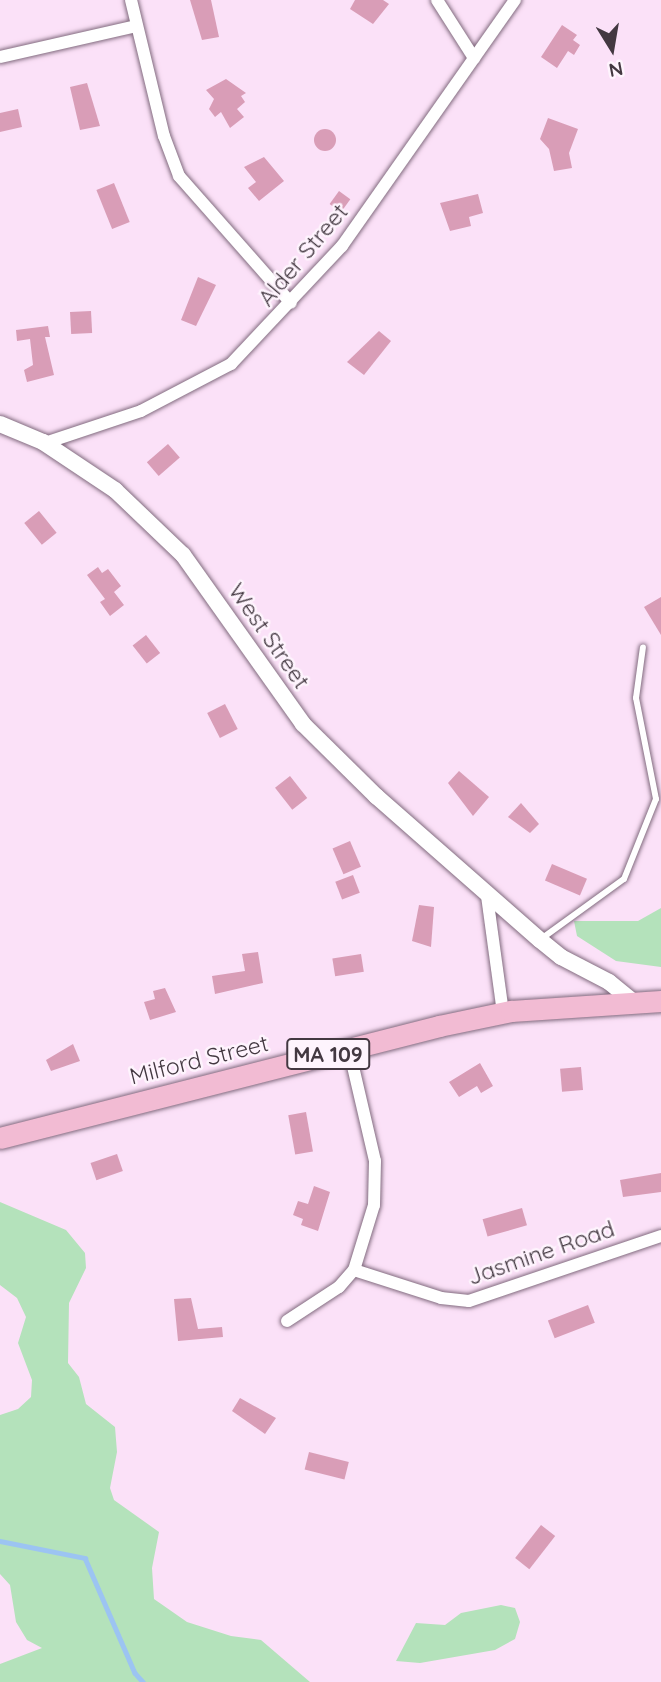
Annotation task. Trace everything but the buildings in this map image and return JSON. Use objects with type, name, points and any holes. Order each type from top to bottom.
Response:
[{"type":"main road","name":"Milford Street","points":[[0,1138],[349,1049],[503,1013],[631,1000],[661,1001]]},
{"type":"street","points":[[131,0],[164,136],[179,176],[291,303]]},
{"type":"street","points":[[437,0],[474,58]]},
{"type":"street","name":"Alder Street","points":[[45,443],[141,411],[190,389],[232,364],[342,246],[515,0]]},
{"type":"street","points":[[0,57],[136,26]]},
{"type":"street","name":"West Street","points":[[0,424],[45,443],[115,490],[183,555],[303,724],[487,896],[540,940],[631,1000]]},
{"type":"street","points":[[487,896],[503,1013]]},
{"type":"street","points":[[287,1321],[339,1287],[354,1270],[370,1225],[377,1182],[349,1049]]},
{"type":"street","name":"Jasmine Road","points":[[354,1270],[440,1298],[469,1301],[661,1236]]},
{"type":"lane","points":[[540,940],[624,879],[656,799],[636,698],[643,646]]},
{"type":"green space","points":[[661,908],[661,967],[616,961],[577,936],[574,921],[638,921]]},
{"type":"green space","points":[[0,1202],[66,1230],[85,1253],[86,1268],[69,1303],[68,1363],[79,1377],[86,1404],[115,1427],[117,1452],[110,1488],[114,1500],[159,1532],[152,1568],[154,1599],[187,1622],[231,1636],[261,1640],[310,1682],[0,1682],[0,1664],[42,1648],[27,1640],[16,1622],[10,1585],[0,1574],[0,1415],[18,1409],[31,1397],[32,1380],[18,1343],[26,1317],[17,1298],[0,1285]]},
{"type":"green space","points":[[501,1605],[515,1608],[520,1622],[515,1639],[495,1650],[420,1663],[396,1661],[416,1623],[445,1625],[461,1613]]},
{"type":"waterway","points":[[0,1541],[85,1558],[135,1673],[143,1682]]}]
